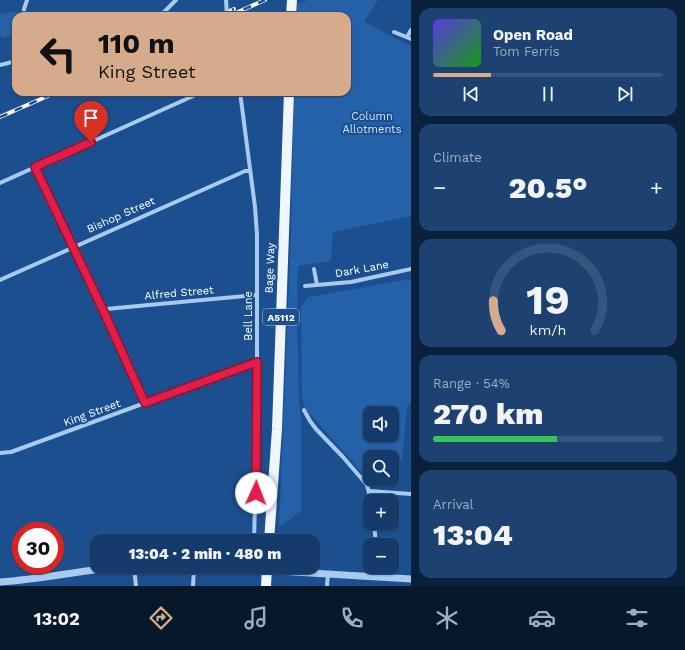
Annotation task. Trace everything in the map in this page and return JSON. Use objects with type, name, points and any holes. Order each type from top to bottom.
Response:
[{"type":"main road","points":[[291,12],[292,1]]},
{"type":"main road","name":"Bage Way","points":[[270,534],[277,429],[289,96]]},
{"type":"main road","points":[[263,574],[266,586]]},
{"type":"street","points":[[24,12],[27,0]]},
{"type":"street","points":[[164,12],[176,0]]},
{"type":"street","points":[[226,0],[227,12]]},
{"type":"street","points":[[394,32],[409,38],[411,30]]},
{"type":"street","points":[[0,65],[12,62]]},
{"type":"street","points":[[0,183],[193,96]]},
{"type":"street","name":"Bell Lane","points":[[241,96],[256,214],[257,362],[254,534]]},
{"type":"street","points":[[35,167],[103,310],[145,403]]},
{"type":"street","name":"Bishop Street","points":[[0,280],[245,171],[250,171]]},
{"type":"street","points":[[314,269],[317,285]]},
{"type":"street","name":"Dark Lane","points":[[305,286],[351,282],[411,269]]},
{"type":"street","name":"Alfred Street","points":[[103,310],[257,295]]},
{"type":"street","name":"King Street","points":[[0,453],[11,452],[257,362]]},
{"type":"street","points":[[304,410],[316,429],[367,485],[370,494]]},
{"type":"street","points":[[369,491],[411,494]]},
{"type":"street","points":[[0,582],[19,581],[90,570]]},
{"type":"street","points":[[320,573],[411,579]]},
{"type":"street","points":[[327,586],[328,573]]},
{"type":"street","points":[[135,574],[136,586]]},
{"type":"street","points":[[193,586],[194,574]]},
{"type":"green space","name":"Column Allotments","points":[[308,0],[378,0],[364,22],[411,46],[411,216],[333,232],[331,261],[298,266],[297,307],[299,403],[301,420],[301,511],[279,527],[291,234],[294,96],[351,96],[351,12],[297,12],[297,4]]},
{"type":"green space","points":[[17,11],[12,12],[11,35],[2,38],[0,36],[0,14]]},
{"type":"green space","points":[[411,279],[411,404],[407,406],[402,460],[399,460],[399,450],[363,450],[363,469],[361,471],[305,408],[302,397],[301,307],[308,297]]},
{"type":"railway","points":[[238,12],[265,0]]},
{"type":"railway","points":[[227,12],[234,9]]},
{"type":"railway","points":[[0,117],[48,96]]},
{"type":"route","points":[[91,142],[35,167],[103,310],[145,403],[257,362],[256,493]]}]
